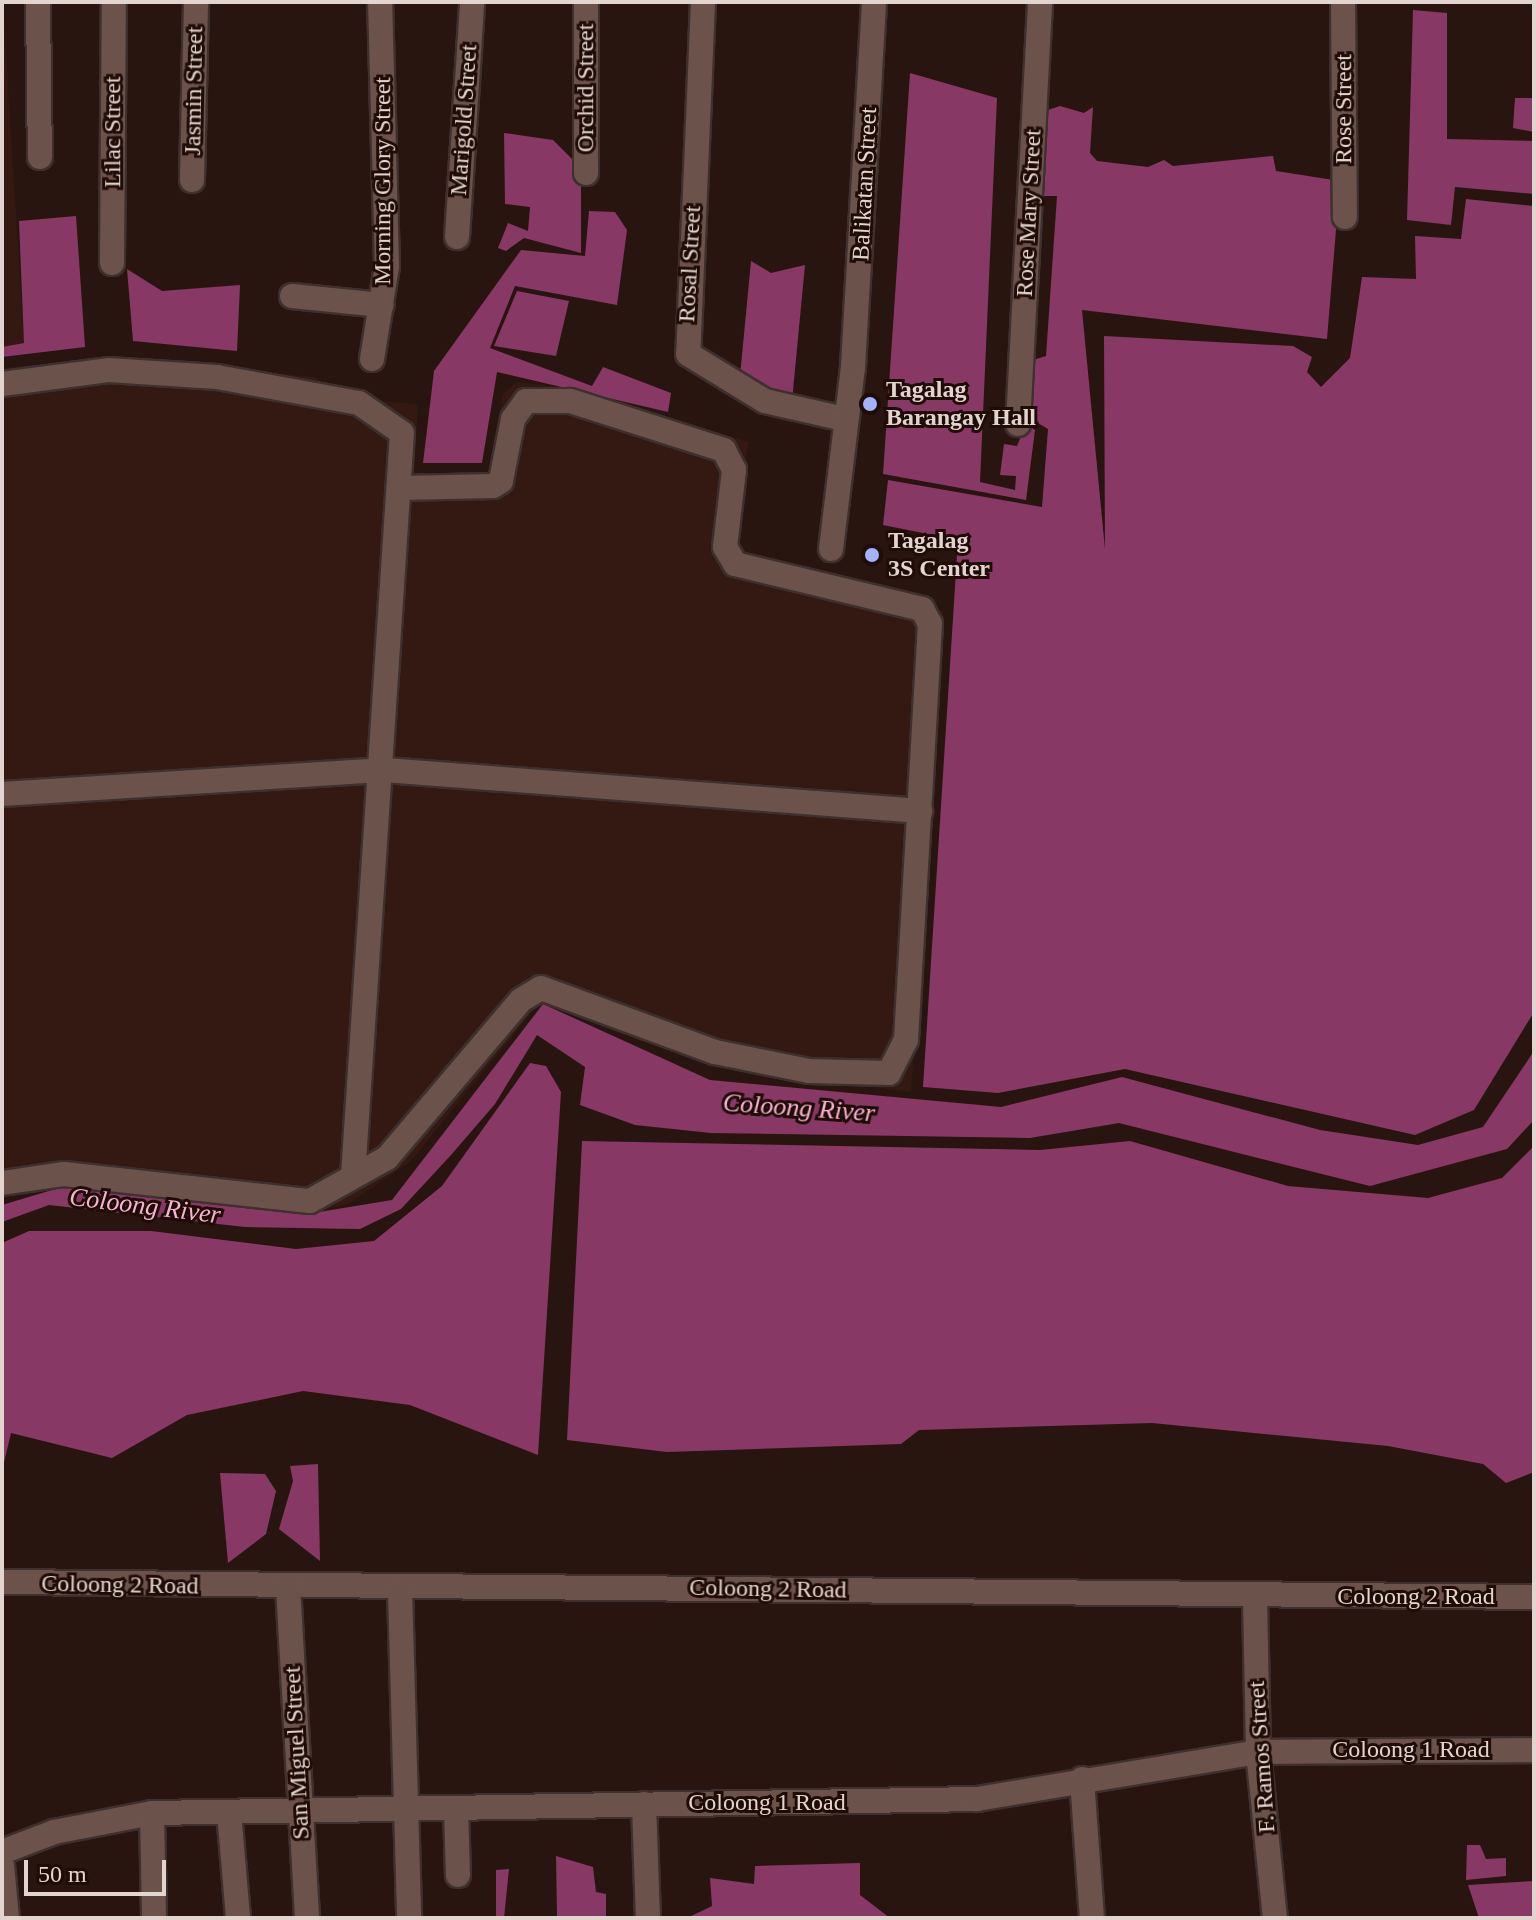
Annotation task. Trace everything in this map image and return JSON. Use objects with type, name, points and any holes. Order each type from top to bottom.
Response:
[{"type":"street","points":[[38,2],[40,157]]},
{"type":"street","name":"Lilac Street","points":[[112,263],[114,2]]},
{"type":"street","name":"Jasmin Street","points":[[192,180],[196,2]]},
{"type":"street","name":"Morning Glory Street","points":[[372,359],[382,305],[380,2]]},
{"type":"street","name":"Marigold Street","points":[[457,237],[472,2]]},
{"type":"street","name":"Orchid Street","points":[[586,2],[586,173]]},
{"type":"street","name":"Rosal Street","points":[[703,2],[688,354],[765,401],[844,419]]},
{"type":"street","name":"Balikatan Street","points":[[831,549],[844,419],[853,367],[874,2]]},
{"type":"street","name":"Rose Mary Street","points":[[1018,424],[1040,2]]},
{"type":"street","name":"Rose Street","points":[[1343,2],[1345,217]]},
{"type":"street","points":[[292,296],[382,305]]},
{"type":"street","points":[[2,384],[108,370],[217,377],[359,403],[402,433],[385,770],[353,1176]]},
{"type":"street","points":[[2,1183],[64,1174],[310,1201],[387,1158],[521,1000],[541,988],[715,1052],[809,1071],[889,1073],[906,1040],[930,624],[922,609],[735,564],[725,547],[734,470],[724,450],[539,398],[526,401],[513,419],[501,481],[401,488]]},
{"type":"street","points":[[2,794],[385,770],[920,811]]},
{"type":"street","name":"Coloong 2 Road","points":[[2,1582],[400,1590],[1534,1597]]},
{"type":"street","name":"San Miguel Street","points":[[288,1587],[307,1918]]},
{"type":"street","points":[[400,1590],[409,1918]]},
{"type":"street","name":"F. Ramos Street","points":[[1255,1597],[1258,1752],[1275,1918]]},
{"type":"street","name":"Coloong 1 Road","points":[[2,1852],[54,1832],[152,1813],[229,1812],[301,1816],[456,1808],[977,1799],[1082,1779],[1258,1752],[1534,1750]]},
{"type":"street","points":[[1082,1779],[1092,1918]]},
{"type":"street","points":[[644,1804],[648,1918]]},
{"type":"street","points":[[456,1808],[458,1875]]},
{"type":"street","points":[[229,1812],[238,1918]]},
{"type":"street","points":[[152,1813],[154,1918]]},
{"type":"street","points":[[2,1865],[7,1918]]},
{"type":"shaded area","points":[[2,6],[24,343],[2,347]]},
{"type":"shaded area","points":[[121,358],[314,377],[354,399],[418,404],[414,480],[489,478],[503,394],[517,382],[576,389],[749,442],[729,554],[943,611],[911,1092],[712,1066],[573,1004],[541,1001],[410,1162],[348,1204],[308,1213],[70,1181],[2,1197],[2,368]]},
{"type":"water","points":[[1413,10],[1447,13],[1447,139],[1534,141],[1534,194],[1455,187],[1451,225],[1407,220]]},
{"type":"water","points":[[910,73],[997,98],[980,482],[1015,490],[1016,476],[1000,475],[1004,444],[1017,446],[1026,424],[1035,430],[1026,500],[883,474]]},
{"type":"water","points":[[1515,98],[1534,98],[1534,132],[1513,128]]},
{"type":"water","points":[[1060,106],[1084,113],[1093,107],[1090,153],[1097,161],[1148,167],[1164,160],[1173,166],[1273,156],[1276,171],[1340,181],[1327,339],[1082,310],[1105,549],[1104,336],[1293,346],[1312,357],[1307,372],[1321,387],[1350,358],[1362,277],[1416,279],[1415,236],[1461,239],[1466,199],[1534,206],[1534,1012],[1474,1110],[1415,1135],[1125,1069],[998,1093],[923,1087],[958,540],[883,525],[888,480],[1042,507],[1048,429],[1026,416],[1030,361],[1046,356],[1057,196],[1039,196],[1042,112]]},
{"type":"water","points":[[504,133],[553,140],[581,168],[581,253],[524,238],[506,251],[498,248],[508,223],[528,231],[530,207],[505,204]]},
{"type":"water","points":[[589,211],[615,212],[627,230],[617,305],[515,286],[490,348],[592,386],[603,367],[671,393],[668,412],[497,372],[482,463],[423,463],[434,371],[521,250],[585,256]]},
{"type":"water","points":[[76,216],[85,347],[2,357],[2,347],[24,343],[19,221]]},
{"type":"water","points":[[751,261],[771,273],[805,265],[792,401],[740,376]]},
{"type":"water","points":[[127,269],[162,291],[240,285],[237,351],[133,341]]},
{"type":"water","points":[[517,291],[569,301],[556,356],[494,346]]},
{"type":"water","name":"Coloong River","points":[[543,1004],[710,1080],[1001,1107],[1122,1077],[1320,1130],[1418,1145],[1483,1127],[1534,1051],[1534,1120],[1507,1149],[1370,1186],[1119,1123],[1030,1138],[711,1133],[635,1125],[580,1105],[585,1067],[537,1035],[495,1104],[451,1155],[401,1209],[360,1229],[245,1227],[49,1205],[2,1222],[2,1205],[72,1184],[307,1214],[392,1200]]},
{"type":"water","points":[[530,1063],[546,1066],[561,1092],[538,1455],[410,1405],[303,1391],[187,1415],[112,1458],[11,1433],[2,1471],[2,1243],[29,1231],[151,1231],[296,1249],[374,1241],[442,1186]]},
{"type":"water","points":[[582,1141],[1040,1150],[1130,1141],[1288,1186],[1428,1198],[1502,1178],[1534,1146],[1534,1472],[1506,1483],[1483,1464],[1388,1446],[1152,1423],[919,1430],[901,1444],[667,1452],[567,1440]]},
{"type":"water","points":[[318,1464],[320,1561],[279,1529],[293,1481],[290,1466]]},
{"type":"water","points":[[220,1473],[265,1474],[276,1491],[266,1534],[228,1563]]},
{"type":"water","points":[[1467,1845],[1480,1845],[1486,1859],[1506,1858],[1506,1876],[1466,1880]]},
{"type":"water","points":[[556,1856],[593,1867],[596,1892],[606,1894],[606,1918],[557,1918]]},
{"type":"water","points":[[860,1863],[860,1895],[890,1918],[687,1918],[712,1906],[710,1878],[754,1884],[755,1866]]},
{"type":"water","points":[[509,1869],[504,1918],[496,1918],[496,1870]]},
{"type":"water","points":[[1534,1881],[1534,1918],[1479,1918],[1468,1885]]},
{"type":"place","name":"Tagalag Barangay Hall","points":[[870,404]]},
{"type":"place","name":"Tagalag 3S Center","points":[[872,555]]}]
